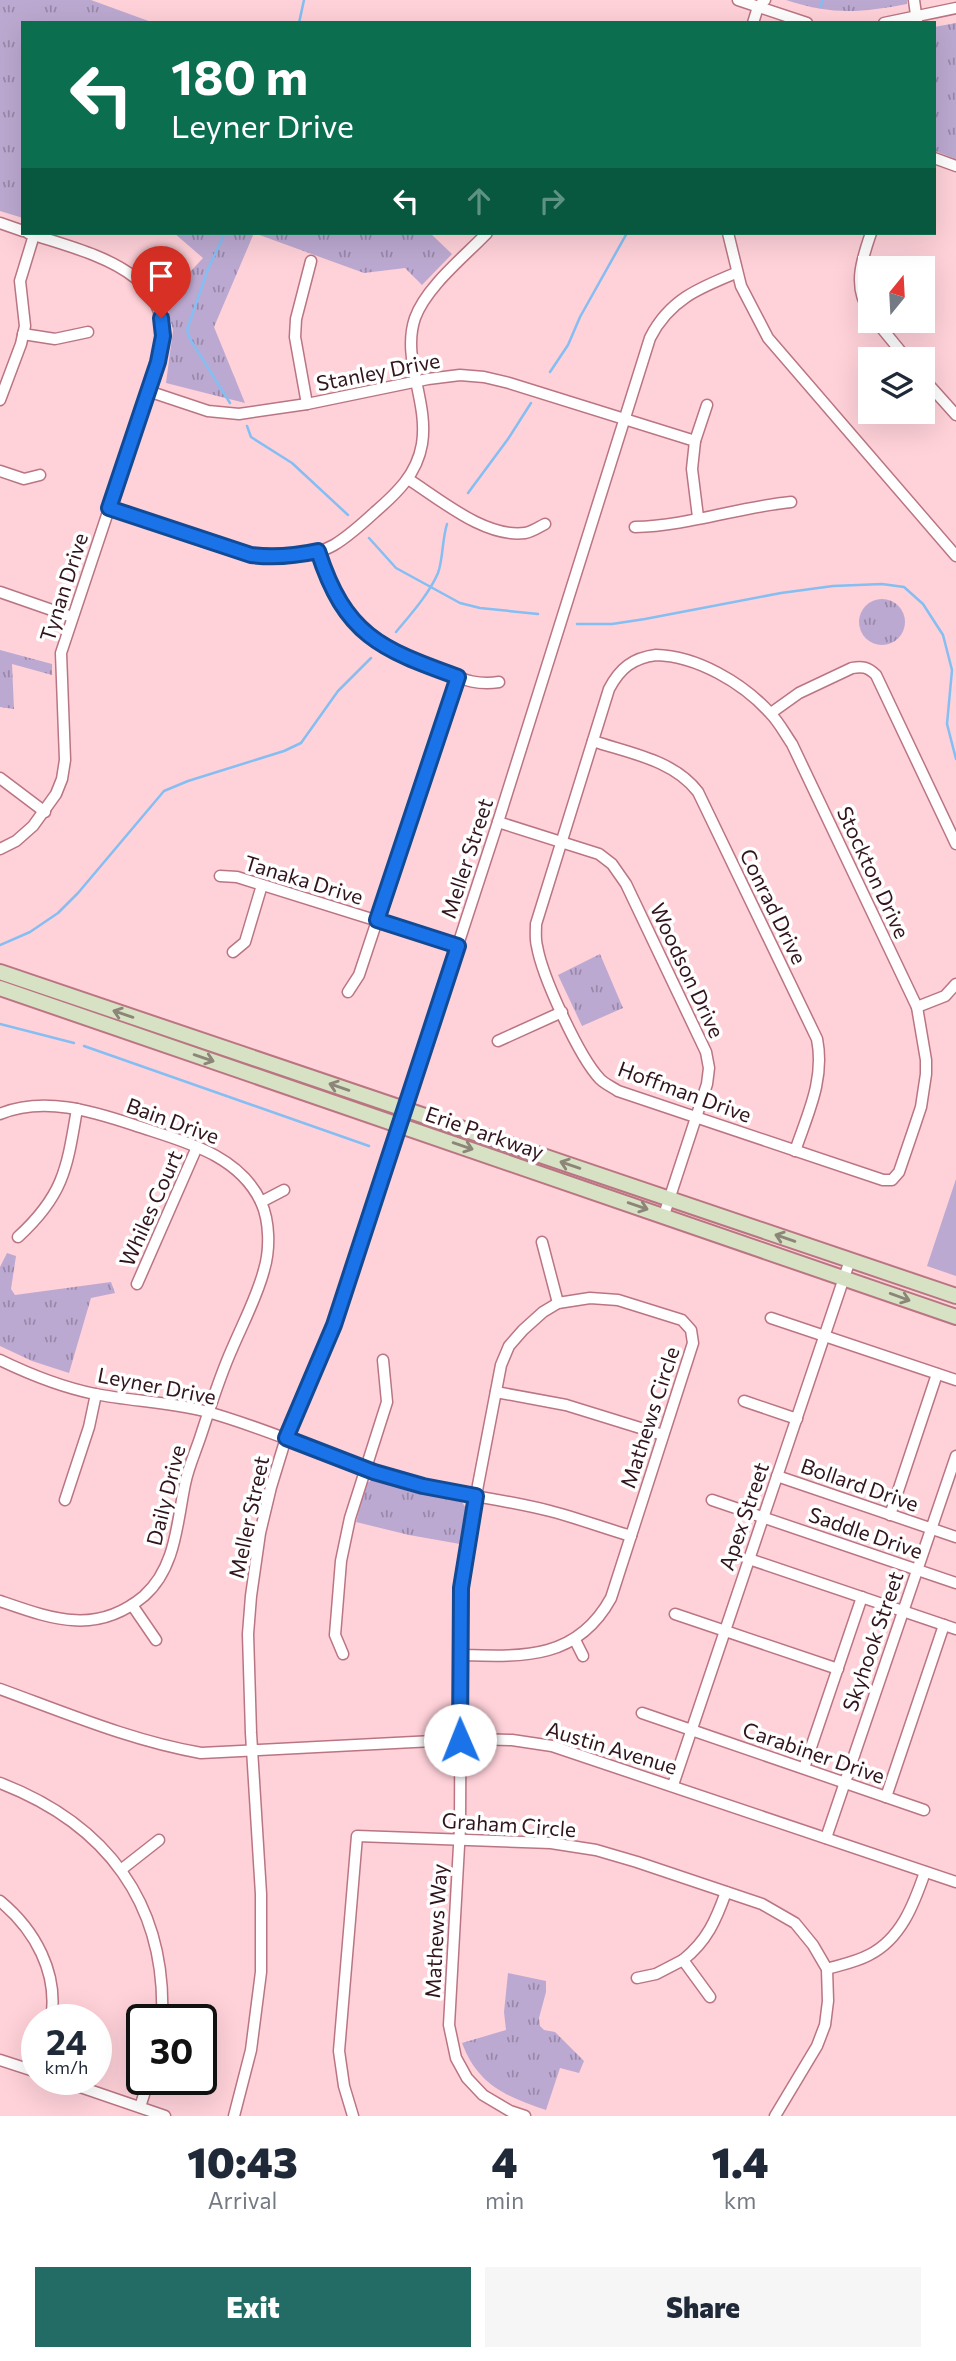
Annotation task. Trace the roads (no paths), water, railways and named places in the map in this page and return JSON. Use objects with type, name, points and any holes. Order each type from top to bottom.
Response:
[{"type":"main road","name":"Erie Parkway","points":[[0,972],[956,1296]]},
{"type":"main road","name":"Erie Parkway","points":[[0,988],[956,1317]]},
{"type":"street","points":[[738,0],[760,2],[803,21]]},
{"type":"street","points":[[914,0],[916,19],[956,8]]},
{"type":"street","points":[[753,21],[760,2]]},
{"type":"street","points":[[936,160],[956,166]]},
{"type":"street","points":[[0,223],[21,230]]},
{"type":"street","points":[[0,400],[23,334],[25,314],[20,281],[31,235]]},
{"type":"street","name":"Tynan Drive","points":[[0,849],[16,841],[33,826],[57,794],[62,779],[65,760],[61,653],[158,362],[163,336],[161,318],[154,299],[129,271],[113,262],[34,235]]},
{"type":"street","points":[[109,508],[251,555],[282,557],[318,551],[332,546],[356,530],[408,479],[422,446],[424,422],[411,343],[416,316],[422,303],[443,278],[485,235]]},
{"type":"street","points":[[728,235],[736,273],[744,294],[768,338],[956,556]]},
{"type":"street","points":[[863,256],[870,235]]},
{"type":"street","points":[[307,404],[295,337],[296,319],[311,261]]},
{"type":"street","name":"Meller Street","points":[[234,2116],[251,2050],[261,1972],[261,1894],[248,1634],[260,1534],[271,1487],[286,1438],[334,1325],[498,822],[644,355],[658,323],[669,310],[697,290],[736,273]]},
{"type":"street","points":[[23,334],[55,339],[88,332]]},
{"type":"street","points":[[886,333],[897,347]]},
{"type":"street","name":"Stanley Drive","points":[[148,391],[208,411],[253,413],[417,381],[460,375],[484,377],[695,441]]},
{"type":"street","points":[[935,392],[956,415]]},
{"type":"street","points":[[698,517],[692,485],[695,441],[707,405]]},
{"type":"street","points":[[0,471],[24,479],[40,475]]},
{"type":"street","points":[[408,479],[476,522],[492,529],[528,533],[545,524]]},
{"type":"street","points":[[635,527],[656,526],[791,502]]},
{"type":"street","points":[[318,551],[337,600],[369,636],[394,653],[458,677],[483,684],[499,682]]},
{"type":"street","points":[[0,592],[72,617]]},
{"type":"street","name":"Stockton Drive","points":[[656,655],[681,658],[723,676],[750,694],[771,713],[792,744],[917,1007],[926,1060],[922,1098],[899,1172],[892,1180]]},
{"type":"street","name":"Hoffman Drive","points":[[656,655],[640,657],[627,664],[609,689],[536,924],[536,943],[541,962],[562,1012],[589,1065],[602,1080],[618,1091],[883,1181],[892,1180]]},
{"type":"street","points":[[771,713],[799,693],[852,668],[871,670],[876,674],[956,844]]},
{"type":"street","points":[[348,992],[359,975],[458,677]]},
{"type":"street","name":"Conrad Drive","points":[[593,741],[666,765],[682,775],[698,792],[817,1039],[821,1057],[820,1075],[795,1151]]},
{"type":"street","points":[[0,778],[45,812]]},
{"type":"street","name":"Woodson Drive","points":[[498,822],[599,854],[612,864],[626,884],[706,1052],[709,1068],[707,1084],[664,1215]]},
{"type":"street","name":"Tanaka Drive","points":[[219,876],[237,877],[458,946]]},
{"type":"street","points":[[233,953],[245,942],[262,886]]},
{"type":"street","points":[[917,1007],[946,996],[956,984]]},
{"type":"street","points":[[498,1041],[562,1012]]},
{"type":"street","name":"Bain Drive","points":[[0,1114],[21,1107],[77,1109],[197,1147],[216,1154],[230,1164],[242,1175],[261,1202],[267,1225],[268,1248],[264,1270],[208,1412]]},
{"type":"street","points":[[18,1237],[48,1205],[64,1177],[77,1109]]},
{"type":"street","name":"Whiles Court","points":[[137,1284],[197,1147]]},
{"type":"street","points":[[261,1202],[284,1190]]},
{"type":"street","points":[[542,1242],[558,1303]]},
{"type":"street","name":"Apex Street","points":[[673,1785],[850,1260]]},
{"type":"street","name":"Mathews Circle","points":[[460,1655],[530,1655],[563,1647],[575,1640],[603,1613],[611,1598],[693,1343],[691,1330],[682,1320],[618,1300],[590,1298],[558,1303],[523,1329],[509,1346],[501,1365],[461,1588],[460,1655],[460,1740]]},
{"type":"street","points":[[771,1318],[956,1380]]},
{"type":"street","name":"Leyner Drive","points":[[0,1360],[68,1388],[208,1412],[286,1438],[365,1469],[423,1486],[550,1510],[631,1536]]},
{"type":"street","points":[[343,1654],[335,1635],[341,1561],[350,1518],[387,1402],[383,1360]]},
{"type":"street","points":[[890,1515],[937,1374]]},
{"type":"street","points":[[496,1392],[566,1405],[663,1435]]},
{"type":"street","points":[[65,1500],[89,1427],[96,1394]]},
{"type":"street","points":[[744,1401],[797,1419]]},
{"type":"street","name":"Daily Drive","points":[[0,1601],[51,1618],[71,1621],[114,1615],[132,1605],[157,1582],[168,1563],[186,1481],[208,1412]]},
{"type":"street","name":"Skyhook Street","points":[[826,1838],[956,1456]]},
{"type":"street","name":"Bollard Drive","points":[[777,1476],[956,1537]]},
{"type":"street","name":"Saddle Drive","points":[[712,1500],[956,1583]]},
{"type":"street","points":[[749,1559],[956,1629]]},
{"type":"street","points":[[804,1768],[862,1597]]},
{"type":"street","points":[[132,1605],[156,1640]]},
{"type":"street","points":[[675,1614],[838,1669]]},
{"type":"street","points":[[886,1797],[944,1625]]},
{"type":"street","points":[[575,1640],[583,1656]]},
{"type":"street","name":"Austin Avenue","points":[[0,1689],[112,1729],[201,1753],[460,1740],[512,1740],[552,1746],[956,1882]]},
{"type":"street","name":"Carabiner Drive","points":[[642,1713],[924,1810]]},
{"type":"street","name":"Mathews Way","points":[[460,1740],[459,1838],[449,2025],[456,2058],[467,2078],[483,2095],[510,2111],[525,2116]]},
{"type":"street","points":[[0,1783],[31,1795],[75,1822],[122,1868],[144,1912],[155,1945],[162,1982],[162,2004]]},
{"type":"street","name":"Graham Circle","points":[[353,2116],[344,2085],[339,2051],[357,1836],[551,1843],[596,1850],[762,1904],[795,1923],[813,1945],[827,1969]]},
{"type":"street","points":[[122,1868],[159,1840]]},
{"type":"street","points":[[775,2116],[817,2046],[825,2025],[828,2001],[827,1969],[869,1955],[891,1939],[908,1915],[925,1872]]},
{"type":"street","points":[[637,1978],[656,1974],[683,1960],[706,1938],[726,1892]]},
{"type":"street","points":[[0,1901],[35,1938],[46,1962],[52,2004]]},
{"type":"street","points":[[683,1960],[710,1997]]},
{"type":"street","points":[[0,2060],[21,2066]]},
{"type":"street","points":[[104,2095],[165,2116]]},
{"type":"street","points":[[140,2107],[144,2095]]},
{"type":"waterway","points":[[299,21],[304,0]]},
{"type":"waterway","points":[[820,7],[823,0]]},
{"type":"waterway","points":[[224,235],[208,269],[187,330],[230,403]]},
{"type":"waterway","points":[[550,372],[568,345],[580,317],[626,235]]},
{"type":"waterway","points":[[468,493],[531,403]]},
{"type":"waterway","points":[[247,426],[251,437],[292,463],[348,515]]},
{"type":"waterway","points":[[396,632],[425,596],[438,573],[447,524]]},
{"type":"waterway","points":[[369,538],[396,568],[460,603],[480,608],[538,614]]},
{"type":"waterway","points":[[577,624],[612,624],[833,586],[882,584],[904,587],[923,604],[943,635],[952,670],[947,724],[956,759]]},
{"type":"waterway","points":[[0,945],[30,932],[58,913],[164,791],[301,743],[338,691],[371,658]]},
{"type":"waterway","points":[[0,1024],[74,1043]]},
{"type":"waterway","points":[[84,1046],[369,1146]]}]
